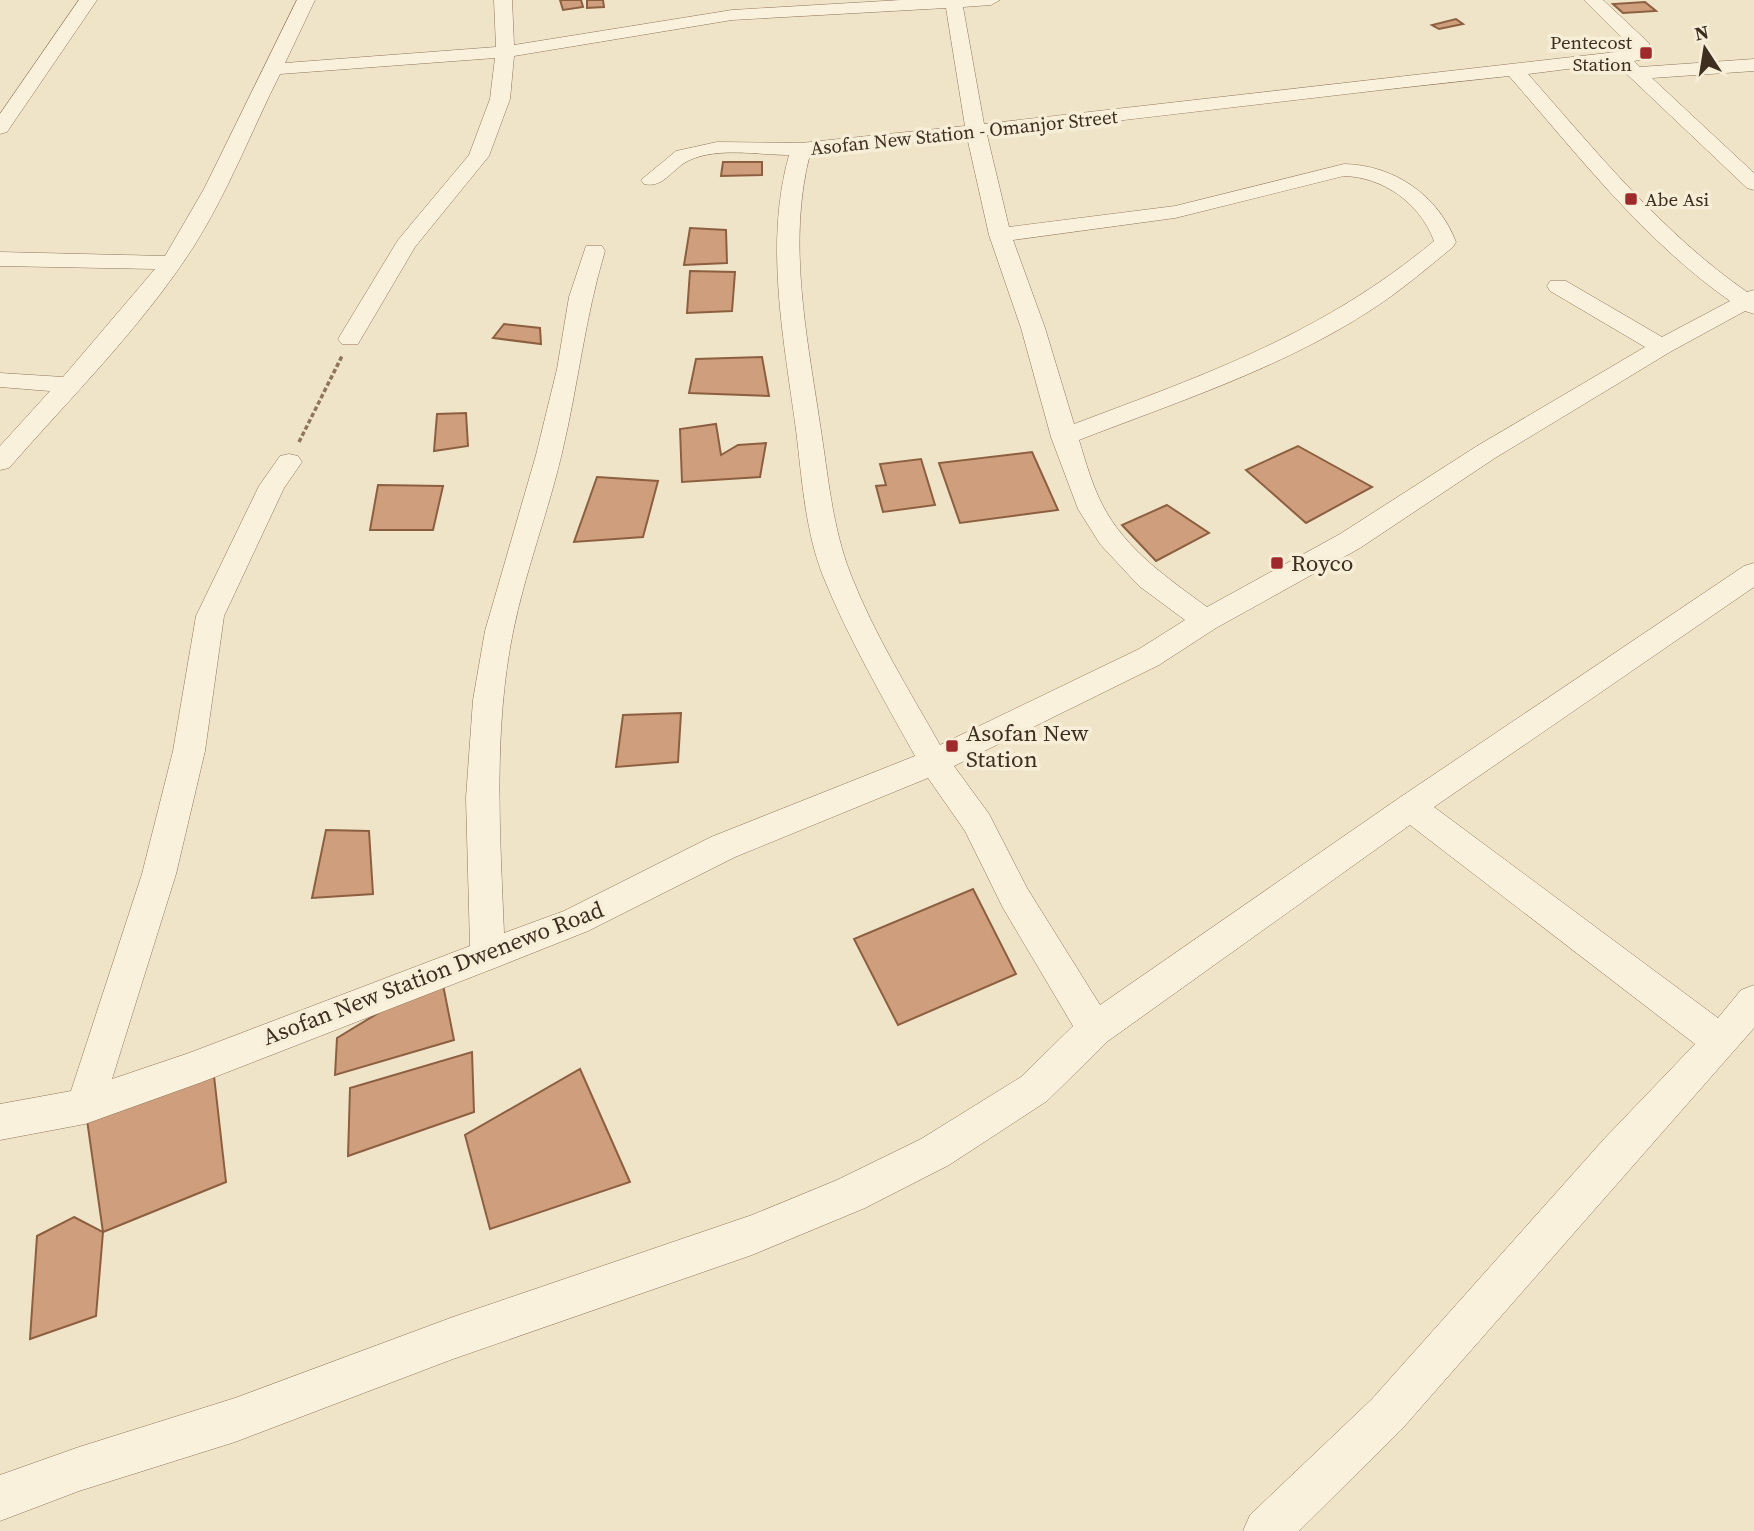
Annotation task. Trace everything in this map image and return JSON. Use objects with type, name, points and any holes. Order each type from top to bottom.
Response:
[{"type":"street","points":[[0,128],[88,0]]},
{"type":"street","points":[[0,462],[121,327],[171,263],[201,216],[275,69],[306,0]]},
{"type":"street","points":[[351,340],[406,245],[479,156],[500,99],[505,52],[503,0]]},
{"type":"street","points":[[275,69],[505,52],[732,15],[991,0]]},
{"type":"street","points":[[1593,0],[1643,47],[1643,54],[1620,58]]},
{"type":"street","points":[[954,3],[976,132],[1000,235],[1033,328],[1064,437],[1091,509],[1110,538],[1149,579],[1206,621]]},
{"type":"street","points":[[1620,58],[1754,184]]},
{"type":"street","name":"Asofan New Station - Omanjor Street","points":[[1095,1029],[1015,898],[977,823],[934,762],[879,662],[842,586],[821,520],[808,438],[788,254],[792,182],[801,149],[976,132],[1334,88],[1620,58]]},
{"type":"street","points":[[1636,73],[1754,65]]},
{"type":"street","points":[[1514,70],[1634,206],[1712,278],[1751,302]]},
{"type":"street","points":[[650,180],[683,155],[717,148],[801,149]]},
{"type":"street","points":[[1000,235],[1175,212],[1344,170],[1384,177],[1411,196],[1442,231],[1445,242],[1382,292],[1286,348],[1221,377],[1064,437]]},
{"type":"street","points":[[488,955],[482,798],[488,700],[499,631],[548,455],[569,369],[580,297],[594,251]]},
{"type":"street","points":[[0,259],[171,263]]},
{"type":"street","points":[[1558,286],[1662,346]]},
{"type":"street","name":"Asofan New Station Dwenewo Road","points":[[0,1122],[85,1106],[189,1070],[488,955],[576,921],[723,848],[934,762],[1149,657],[1206,621],[1350,541],[1486,452],[1662,346],[1751,302]]},
{"type":"street","points":[[0,380],[70,385]]},
{"type":"street","points":[[85,1106],[159,874],[189,751],[210,615],[272,486],[289,462]]},
{"type":"street","points":[[0,1498],[79,1468],[235,1419],[453,1339],[752,1235],[850,1194],[935,1152],[1034,1089],[1095,1029],[1410,807],[1754,573]]},
{"type":"street","points":[[1410,807],[1721,1042]]},
{"type":"street","points":[[1266,1531],[1387,1415],[1619,1151],[1721,1042],[1754,1001]]},
{"type":"path","points":[[289,462],[351,340]]},
{"type":"building","points":[[560,0],[581,0],[583,7],[563,10]]},
{"type":"building","points":[[587,0],[603,0],[604,7],[587,8]]},
{"type":"building","points":[[1645,2],[1656,11],[1623,13],[1613,4]]},
{"type":"building","points":[[1456,19],[1463,24],[1439,29],[1432,25]]},
{"type":"building","points":[[723,162],[762,162],[762,175],[721,176]]},
{"type":"building","points":[[690,228],[726,230],[727,263],[684,265]]},
{"type":"building","points":[[690,271],[735,272],[732,311],[687,313]]},
{"type":"building","points":[[504,324],[540,328],[541,344],[493,338]]},
{"type":"building","points":[[762,357],[769,396],[689,393],[696,359]]},
{"type":"building","points":[[466,413],[468,446],[434,451],[437,414]]},
{"type":"building","points":[[716,424],[721,455],[738,445],[766,443],[760,477],[682,482],[680,429]]},
{"type":"building","points":[[1298,446],[1372,487],[1306,523],[1246,470]]},
{"type":"building","points":[[1032,452],[1058,510],[960,523],[939,463]]},
{"type":"building","points":[[921,459],[935,505],[883,512],[876,486],[886,485],[880,464]]},
{"type":"building","points":[[597,477],[658,481],[643,537],[574,542]]},
{"type":"building","points":[[378,485],[443,486],[433,530],[370,530]]},
{"type":"building","points":[[1167,505],[1209,533],[1156,561],[1122,525]]},
{"type":"building","points":[[681,713],[678,762],[616,767],[623,715]]},
{"type":"building","points":[[326,830],[369,831],[373,894],[312,898]]},
{"type":"building","points":[[973,889],[1016,974],[898,1025],[854,939]]},
{"type":"building","points":[[441,975],[454,1040],[335,1075],[337,1038]]},
{"type":"building","points":[[472,1052],[474,1112],[348,1156],[350,1088]]},
{"type":"building","points":[[213,1067],[226,1182],[103,1232],[85,1106]]},
{"type":"building","points":[[580,1069],[630,1182],[490,1229],[465,1135]]},
{"type":"building","points":[[74,1217],[103,1232],[96,1316],[30,1339],[37,1236]]},
{"type":"place","name":"Pentecost Station","points":[[1646,53]]},
{"type":"place","name":"Abe Asi","points":[[1631,199]]},
{"type":"place","name":"Royco","points":[[1277,563]]},
{"type":"place","name":"Asofan New Station","points":[[952,746]]}]
